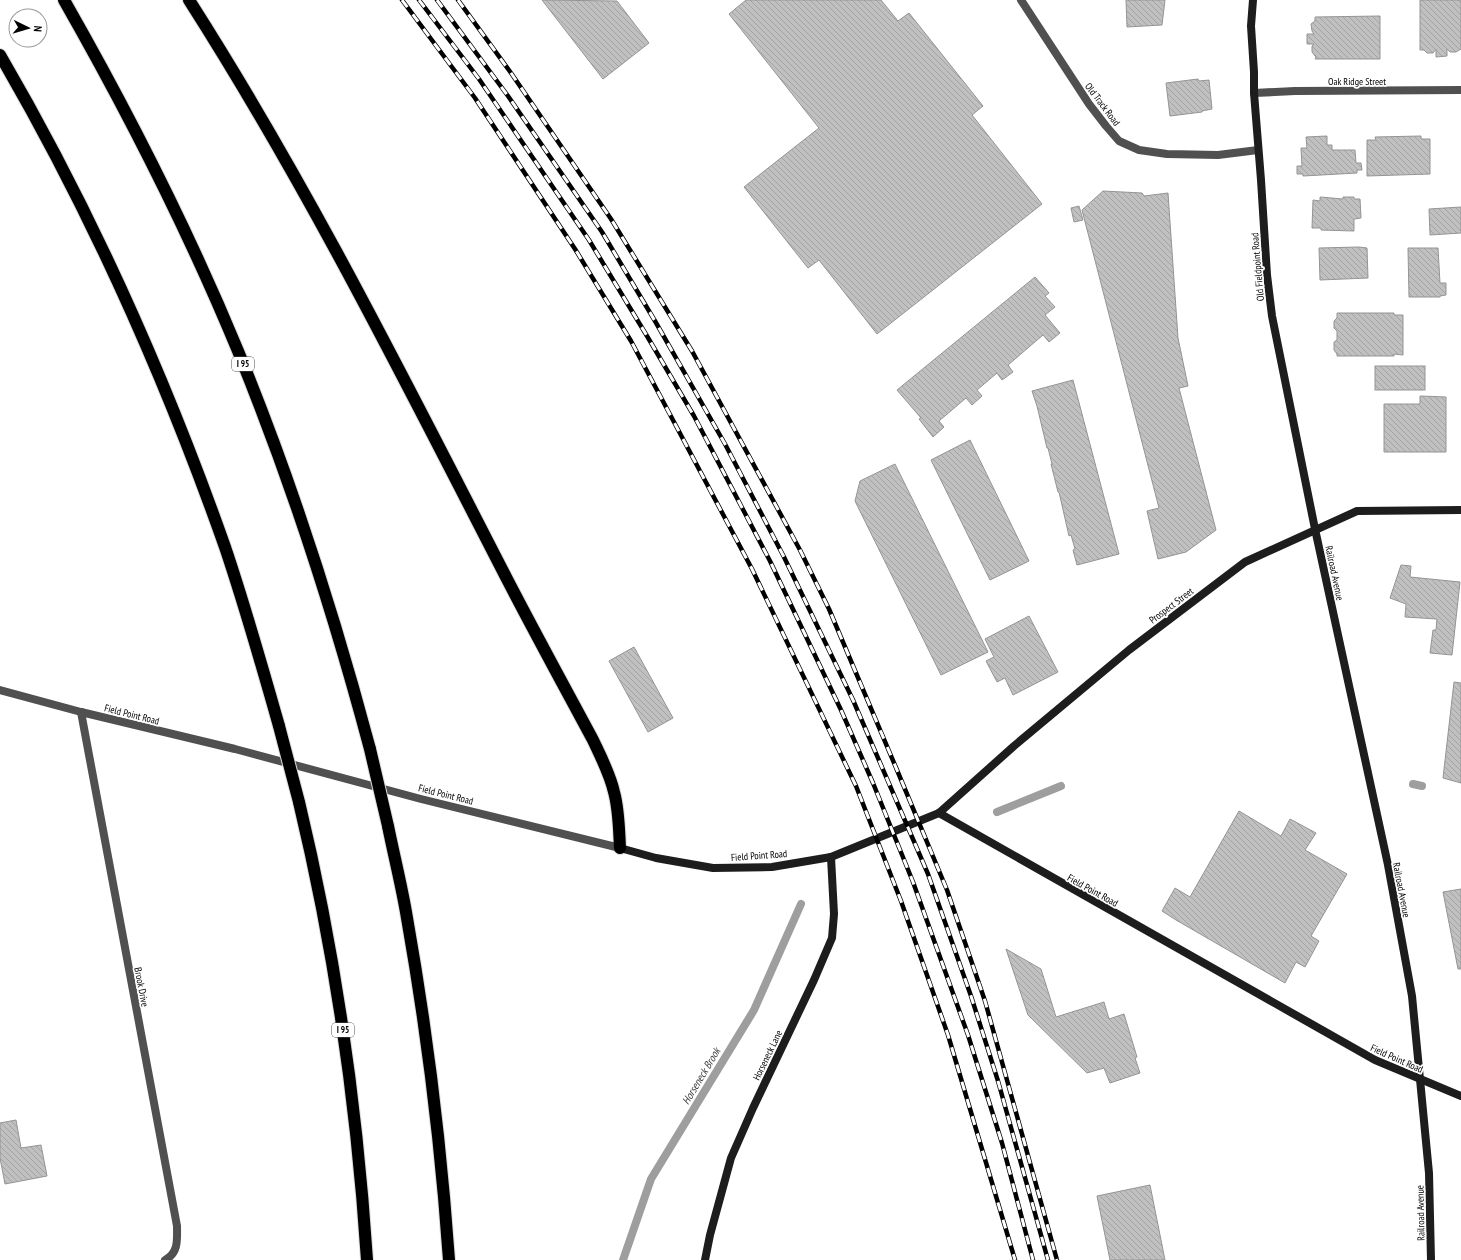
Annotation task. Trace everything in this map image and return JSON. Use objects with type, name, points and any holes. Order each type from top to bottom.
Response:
[{"type":"highway","name":"I 95","points":[[64,0],[111,82],[156,170],[238,350],[273,441],[306,534],[336,629],[370,749],[407,917],[435,1111],[445,1208],[448,1260]]},
{"type":"highway","points":[[190,0],[226,57],[327,232],[376,323],[592,740],[605,766],[615,792],[619,821],[620,848]]},
{"type":"highway","name":"I 95","points":[[0,55],[72,185],[153,362],[225,547],[255,640],[299,802],[326,928],[342,1026],[355,1122],[367,1260]]},
{"type":"main road","name":"Old Fieldpoint Road","points":[[1253,0],[1251,26],[1254,93],[1258,150],[1262,180],[1267,275],[1272,316],[1315,529]]},
{"type":"main road","name":"Prospect Street","points":[[939,813],[1014,746],[1129,650],[1245,562],[1357,511],[1461,510]]},
{"type":"main road","name":"Railroad Avenue","points":[[1315,529],[1388,865],[1412,996],[1429,1173],[1431,1260]]},
{"type":"main road","name":"Field Point Road","points":[[620,848],[656,858],[713,868],[772,867],[831,857],[939,813],[1374,1060],[1461,1096]]},
{"type":"main road","name":"Horseneck Lane","points":[[705,1260],[710,1235],[731,1158],[832,938],[834,914],[831,857]]},
{"type":"street","name":"Old Track Road","points":[[1021,0],[1089,104],[1120,141],[1138,150],[1167,154],[1218,155],[1258,150]]},
{"type":"street","name":"Oak Ridge Street","points":[[1254,93],[1294,91],[1461,90]]},
{"type":"street","name":"Field Point Road","points":[[0,690],[81,712],[235,749],[421,799],[620,848]]},
{"type":"street","name":"Brook Drive","points":[[81,712],[177,1226],[177,1245],[171,1257],[164,1260]]},
{"type":"building","points":[[542,0],[617,1],[649,43],[603,79]]},
{"type":"building","points":[[746,0],[881,0],[898,21],[909,13],[983,106],[972,115],[1042,204],[877,334],[819,260],[808,268],[744,187],[819,128],[729,14]]},
{"type":"building","points":[[1126,0],[1165,0],[1162,25],[1127,27]]},
{"type":"building","points":[[1420,0],[1461,0],[1461,49],[1456,52],[1450,52],[1447,49],[1447,56],[1436,57],[1436,49],[1433,53],[1427,53],[1424,50],[1420,50]]},
{"type":"building","points":[[1380,16],[1380,59],[1315,59],[1316,57],[1312,52],[1312,46],[1314,44],[1307,44],[1307,34],[1314,34],[1311,24],[1315,21],[1315,17]]},
{"type":"building","points":[[1198,79],[1199,81],[1209,80],[1212,109],[1202,112],[1170,116],[1166,83]]},
{"type":"building","points":[[1327,136],[1327,145],[1332,145],[1332,150],[1355,150],[1356,163],[1361,163],[1362,170],[1357,170],[1357,173],[1303,176],[1303,174],[1297,174],[1297,166],[1302,166],[1301,148],[1307,148],[1306,137]]},
{"type":"building","points":[[1421,136],[1421,139],[1430,139],[1430,174],[1367,176],[1367,140],[1376,140],[1375,137]]},
{"type":"building","points":[[1103,191],[1142,193],[1144,196],[1168,193],[1178,338],[1188,386],[1179,388],[1216,530],[1186,552],[1158,559],[1147,511],[1159,508],[1082,210]]},
{"type":"building","points":[[1320,197],[1343,199],[1343,197],[1354,197],[1354,199],[1360,199],[1361,218],[1354,219],[1354,231],[1321,230],[1321,228],[1312,228],[1313,200],[1320,201]]},
{"type":"building","points":[[1079,206],[1083,220],[1074,222],[1071,208]]},
{"type":"building","points":[[1461,207],[1461,233],[1430,235],[1429,209]]},
{"type":"building","points":[[1319,248],[1367,248],[1368,278],[1320,280]]},
{"type":"building","points":[[1408,248],[1438,248],[1440,283],[1446,283],[1446,295],[1440,297],[1409,297]]},
{"type":"building","points":[[1035,277],[1049,293],[1045,296],[1055,307],[1045,315],[1060,333],[1049,342],[1043,335],[1008,365],[1013,372],[1002,380],[997,373],[977,390],[982,396],[972,405],[966,398],[939,421],[944,427],[933,437],[919,419],[921,418],[897,390]]},
{"type":"building","points":[[1337,313],[1394,313],[1394,315],[1403,315],[1403,355],[1337,356],[1334,350],[1334,342],[1337,340],[1337,331],[1334,328],[1334,321],[1337,318]]},
{"type":"building","points":[[1375,366],[1425,366],[1425,390],[1375,390]]},
{"type":"building","points":[[1073,380],[1119,554],[1077,565],[1073,550],[1075,549],[1071,535],[1069,536],[1048,448],[1032,391]]},
{"type":"building","points":[[1420,396],[1446,397],[1446,452],[1384,452],[1384,404],[1420,404]]},
{"type":"building","points":[[970,440],[1029,561],[990,580],[931,460]]},
{"type":"building","points":[[895,464],[988,652],[941,675],[855,501],[860,481]]},
{"type":"building","points":[[1401,565],[1411,566],[1410,577],[1460,582],[1452,655],[1430,653],[1433,630],[1436,630],[1437,619],[1405,617],[1406,604],[1390,598]]},
{"type":"building","points":[[1029,616],[1058,672],[1013,695],[1005,678],[997,682],[986,661],[994,657],[985,639]]},
{"type":"building","points":[[634,647],[673,718],[648,732],[609,661]]},
{"type":"building","points":[[1454,682],[1461,683],[1461,783],[1443,778]]},
{"type":"building","points":[[1239,811],[1281,836],[1290,819],[1316,833],[1305,850],[1347,874],[1311,936],[1319,941],[1305,967],[1296,962],[1285,983],[1162,911],[1175,888],[1190,897]]},
{"type":"building","points":[[1461,889],[1461,969],[1458,969],[1443,892]]},
{"type":"building","points":[[1006,949],[1041,969],[1056,1017],[1104,1002],[1109,1019],[1124,1014],[1137,1057],[1135,1058],[1140,1073],[1110,1083],[1104,1068],[1087,1073],[1028,1015]]},
{"type":"building","points":[[16,1120],[21,1148],[41,1145],[47,1176],[5,1184],[0,1158],[0,1123]]},
{"type":"building","points":[[1150,1185],[1165,1260],[1110,1260],[1097,1196]]},
{"type":"waterway","name":"Horseneck Brook","points":[[1413,784],[1422,786]]},
{"type":"waterway","name":"Horseneck Brook","points":[[997,812],[1061,786]]},
{"type":"waterway","name":"Horseneck Brook","points":[[623,1260],[651,1179],[754,1010],[801,904]]},
{"type":"railway","points":[[402,0],[475,98],[575,249],[631,341],[752,569],[856,786],[901,901],[948,1035],[1015,1260]]},
{"type":"railway","points":[[419,0],[479,79],[589,240],[694,416],[770,561],[841,710],[873,783],[913,882],[968,1035],[1002,1143],[1033,1260]]},
{"type":"railway","points":[[437,0],[508,96],[602,232],[725,444],[784,557],[853,700],[928,874],[971,996],[998,1081],[1048,1260]]},
{"type":"railway","points":[[458,0],[511,73],[611,219],[692,351],[800,550],[829,609],[947,890],[985,1001],[1057,1260]]}]
